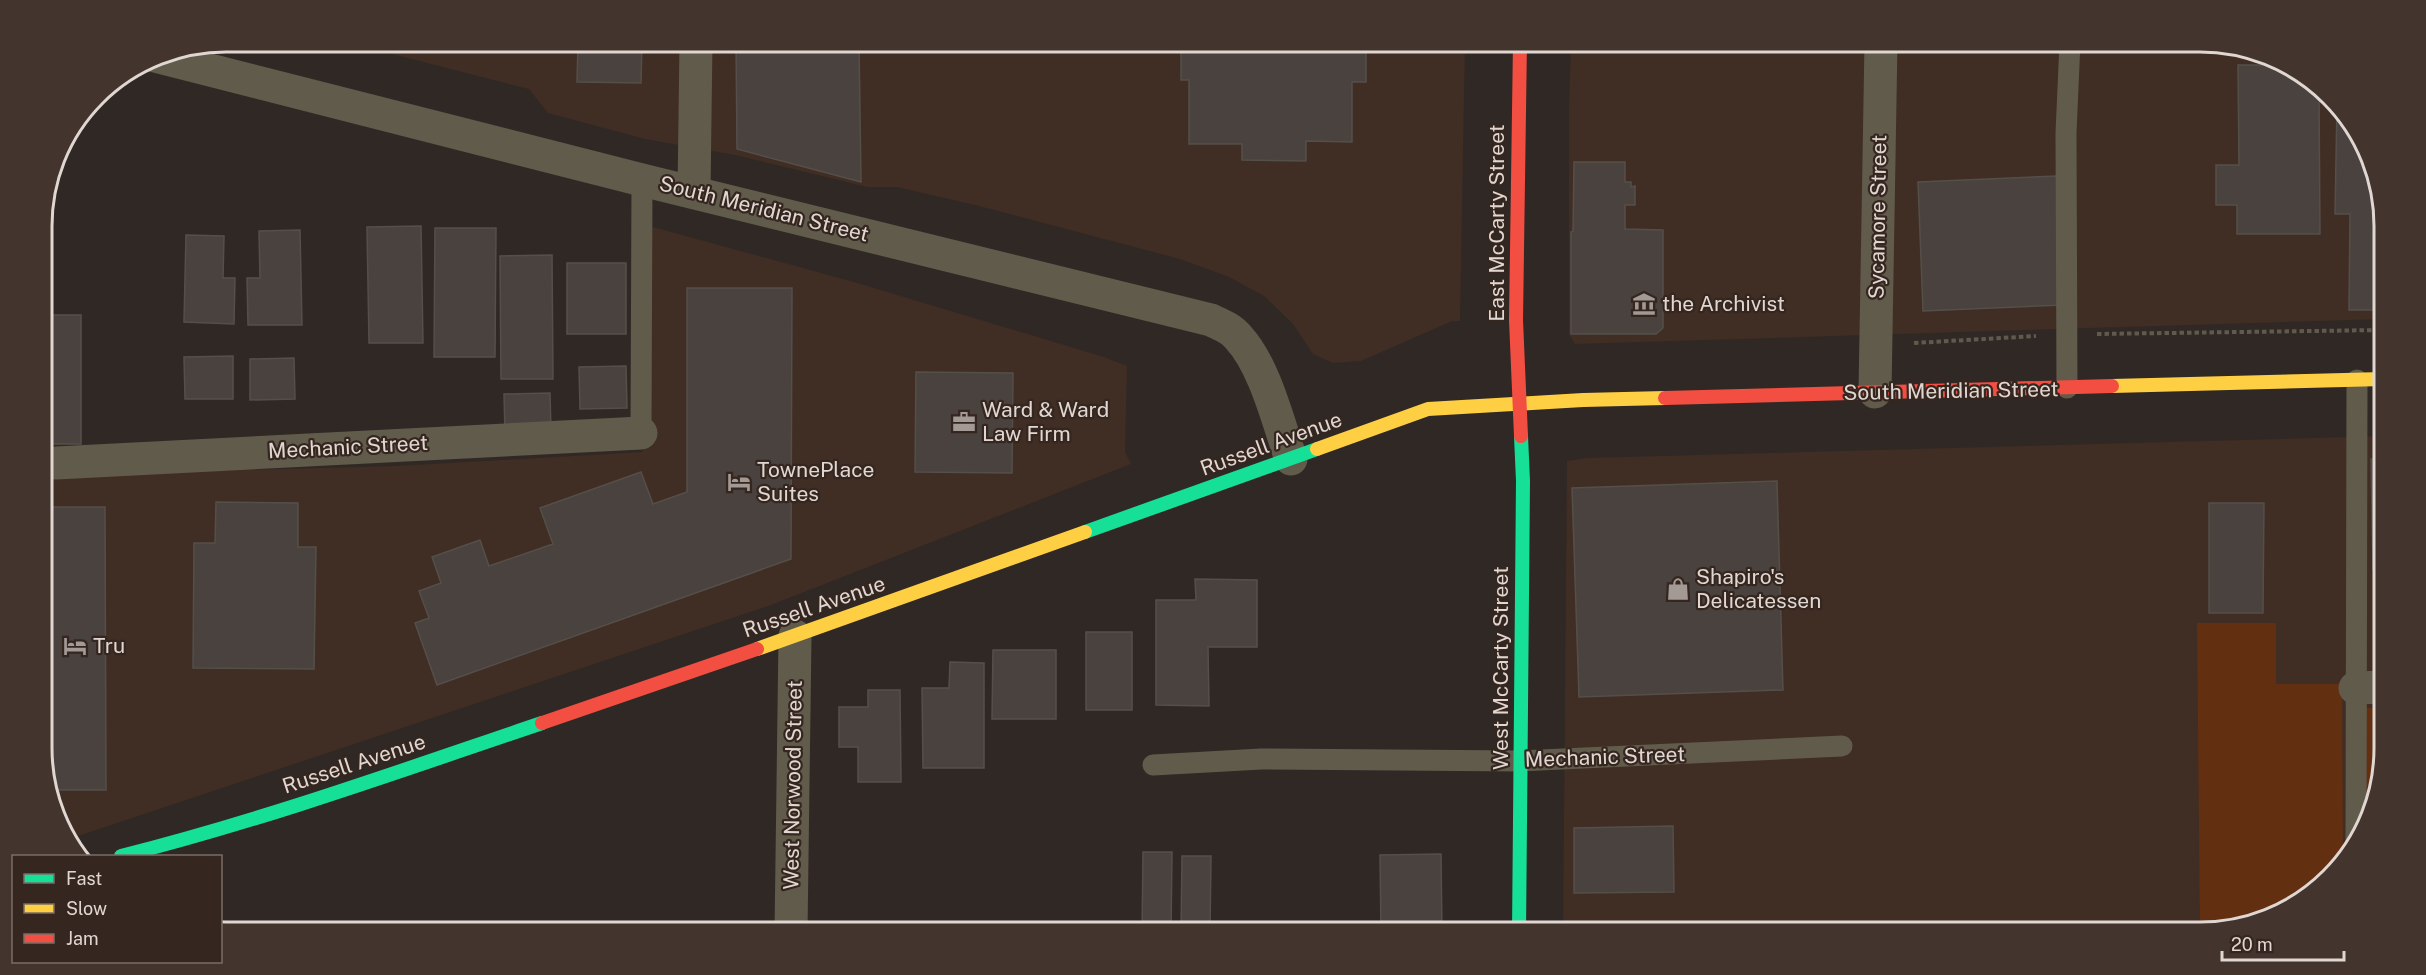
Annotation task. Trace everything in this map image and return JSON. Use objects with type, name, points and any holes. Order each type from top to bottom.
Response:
[{"type":"main road","name":"East McCarty Street","points":[[1519,404],[1516,309],[1520,52]]},
{"type":"main road","name":"South Meridian Street","points":[[1519,404],[1875,392],[2374,380]]},
{"type":"main road","name":"Russell Avenue","points":[[126,855],[192,838],[331,795],[795,636],[1428,409],[1519,404]]},
{"type":"main road","name":"West McCarty Street","points":[[1519,404],[1523,481],[1519,922]]},
{"type":"street","name":"Sycamore Street","points":[[1875,392],[1881,52]]},
{"type":"street","points":[[694,192],[696,53]]},
{"type":"street","name":"South Meridian Street","points":[[175,61],[642,180],[1211,320],[1238,336],[1255,363],[1291,459]]},
{"type":"street","name":"Mechanic Street","points":[[56,463],[641,433]]},
{"type":"street","name":"West Norwood Street","points":[[791,922],[795,636]]},
{"type":"lane","points":[[2067,388],[2066,133],[2070,52]]},
{"type":"lane","points":[[641,433],[642,180]]},
{"type":"lane","points":[[2357,380],[2369,688],[2358,820]]},
{"type":"lane","name":"Mechanic Street","points":[[1153,765],[1261,759],[1521,761],[1842,746]]},
{"type":"path","points":[[1906,343],[2067,335],[2374,330]]},
{"type":"shaded area","points":[[1465,52],[1460,321],[1452,321],[1361,361],[1333,363],[1313,354],[1293,324],[1264,296],[1229,277],[1180,259],[979,206],[897,187],[867,187],[735,155],[645,139],[548,113],[529,89],[388,53]]},
{"type":"shaded area","points":[[1571,52],[2200,52],[2233,56],[2276,70],[2305,88],[2323,103],[2350,140],[2368,181],[2372,204],[2374,319],[1575,344],[1569,335]]},
{"type":"shaded area","points":[[642,224],[854,282],[1104,357],[1127,366],[1125,452],[1131,464],[771,605],[77,836],[62,804],[56,782],[52,748],[53,475],[396,466],[642,452],[651,431]]},
{"type":"shaded area","points":[[2374,436],[2374,748],[2368,794],[2356,825],[2338,854],[2323,872],[2305,887],[2266,909],[2245,917],[2211,922],[1563,922],[1567,461],[1587,458]]},
{"type":"shaded area","points":[[2197,623],[2276,623],[2276,684],[2342,684],[2343,847],[2323,872],[2286,899],[2245,917],[2200,922]]},
{"type":"shaded area","points":[[2364,708],[2374,708],[2374,748],[2366,798]]},
{"type":"building","points":[[1366,52],[1366,82],[1352,82],[1352,142],[1306,141],[1306,161],[1242,160],[1242,144],[1189,144],[1189,80],[1181,80],[1181,53]]},
{"type":"building","points":[[578,53],[642,53],[641,83],[577,82]]},
{"type":"building","points":[[736,53],[859,53],[861,182],[737,149]]},
{"type":"building","points":[[2238,65],[2263,65],[2286,76],[2319,100],[2320,234],[2237,234],[2237,205],[2216,205],[2216,165],[2239,165]]},
{"type":"building","points":[[2337,119],[2350,140],[2368,181],[2374,226],[2374,310],[2349,310],[2350,214],[2335,214]]},
{"type":"building","points":[[1574,162],[1625,162],[1625,182],[1631,182],[1631,187],[1635,186],[1635,205],[1625,205],[1625,229],[1663,230],[1663,328],[1656,334],[1571,334]]},
{"type":"building","points":[[2057,176],[2063,305],[1923,311],[1918,182]]},
{"type":"building","points":[[421,226],[423,343],[369,343],[367,227]]},
{"type":"building","points":[[435,228],[496,228],[495,357],[434,357]]},
{"type":"building","points":[[300,230],[302,325],[248,325],[247,278],[260,278],[259,231]]},
{"type":"building","points":[[186,235],[224,236],[223,278],[235,278],[234,324],[184,322]]},
{"type":"building","points":[[552,255],[553,379],[501,379],[500,256]]},
{"type":"building","points":[[567,263],[626,263],[626,334],[567,334]]},
{"type":"building","name":"TownePlace Suites","points":[[687,288],[792,288],[791,559],[437,685],[415,623],[429,618],[419,591],[441,583],[432,557],[480,540],[489,566],[553,544],[540,508],[641,472],[653,504],[687,492]]},
{"type":"building","points":[[53,315],[81,315],[81,444],[53,444]]},
{"type":"building","points":[[233,356],[233,399],[185,399],[184,357]]},
{"type":"building","points":[[294,358],[295,399],[250,400],[250,359]]},
{"type":"building","points":[[626,366],[627,408],[580,409],[579,367]]},
{"type":"building","name":"Ward & Ward Law Firm","points":[[916,372],[1013,373],[1012,473],[915,472]]},
{"type":"building","points":[[550,393],[551,431],[505,433],[504,394]]},
{"type":"building","points":[[2371,459],[2374,459],[2373,570]]},
{"type":"building","name":"Shapiro's Delicatessen","points":[[1777,481],[1783,690],[1579,697],[1572,488]]},
{"type":"building","points":[[216,502],[298,503],[298,547],[316,547],[314,669],[193,668],[194,543],[215,543]]},
{"type":"building","points":[[2209,503],[2264,503],[2263,613],[2209,613]]},
{"type":"building","name":"Tru","points":[[52,507],[105,507],[106,790],[58,790],[56,782],[52,748]]},
{"type":"building","points":[[1195,579],[1257,580],[1257,647],[1208,647],[1209,706],[1156,705],[1156,600],[1196,600]]},
{"type":"building","points":[[1086,632],[1132,632],[1132,710],[1086,710]]},
{"type":"building","points":[[993,650],[1056,650],[1056,719],[992,719]]},
{"type":"building","points":[[950,662],[984,663],[984,768],[923,768],[922,688],[949,688]]},
{"type":"building","points":[[868,690],[900,690],[901,782],[858,782],[858,747],[839,747],[839,707],[868,707]]},
{"type":"building","points":[[1673,826],[1674,892],[1574,893],[1574,828]]},
{"type":"building","points":[[1143,852],[1172,852],[1171,922],[1142,922]]},
{"type":"building","points":[[1441,854],[1442,922],[1381,922],[1380,855]]},
{"type":"building","points":[[1182,856],[1211,856],[1210,922],[1181,922]]},
{"type":"traffic: fast","points":[[1519,922],[1523,481],[1521,436]]},
{"type":"traffic: fast","points":[[1085,532],[1317,449]]},
{"type":"traffic: fast","points":[[125,855],[228,827],[542,723]]},
{"type":"traffic: slow","points":[[2112,386],[2374,379]]},
{"type":"traffic: slow","points":[[1317,449],[1428,409],[1583,400],[1665,398]]},
{"type":"traffic: slow","points":[[757,649],[1085,532]]},
{"type":"traffic: jam","points":[[1520,52],[1516,320],[1521,436]]},
{"type":"traffic: jam","points":[[1665,398],[2112,386]]},
{"type":"traffic: jam","points":[[542,723],[757,649]]},
{"type":"place","name":"the Archivist","points":[[1644,304]]},
{"type":"place","name":"Ward & Ward Law Firm","points":[[964,422]]},
{"type":"place","name":"TownePlace Suites","points":[[739,482]]},
{"type":"place","name":"Shapiro's Delicatessen","points":[[1678,589]]},
{"type":"place","name":"Tru","points":[[75,646]]}]
